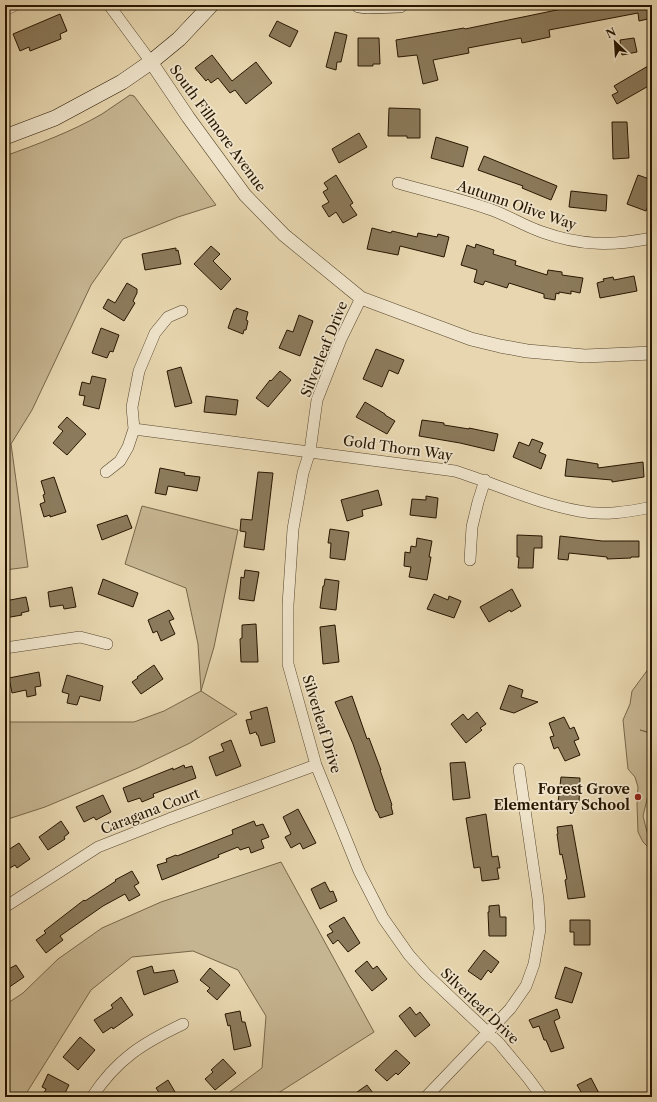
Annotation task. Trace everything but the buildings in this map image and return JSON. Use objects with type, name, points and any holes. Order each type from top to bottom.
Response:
[{"type":"main road","points":[[5,137],[55,118],[122,82],[151,62],[179,39],[211,5]]},
{"type":"main road","points":[[359,5],[400,5]]},
{"type":"street","points":[[5,10],[15,5]]},
{"type":"street","points":[[109,5],[151,62]]},
{"type":"street","name":"South Fillmore Avenue","points":[[151,62],[188,117],[245,195],[284,235],[361,298],[471,339],[500,346],[527,351],[585,356],[652,353]]},
{"type":"street","name":"Autumn Olive Way","points":[[398,183],[492,210],[541,232],[570,241],[594,244],[625,243],[652,238]]},
{"type":"street","name":"Silverleaf Drive","points":[[361,298],[341,340],[317,400],[310,451],[303,473],[293,529],[288,605],[288,664],[316,765],[371,898],[409,955],[426,974],[499,1043],[542,1097]]},
{"type":"street","points":[[106,472],[120,460],[128,446],[134,429],[132,407],[139,371],[155,333],[168,317],[182,310]]},
{"type":"street","name":"Gold Thorn Way","points":[[134,429],[456,471],[536,499],[580,511],[606,513],[628,512],[652,507]]},
{"type":"street","points":[[470,560],[472,526],[485,480]]},
{"type":"street","points":[[5,648],[80,637],[107,644]]},
{"type":"street","name":"Caragana Court","points":[[5,907],[98,847],[169,819],[316,765]]},
{"type":"street","points":[[426,1097],[510,1009],[520,996],[531,976],[537,953],[540,929],[538,899],[519,769]]},
{"type":"street","points":[[92,1097],[102,1083],[125,1058],[142,1046],[183,1024]]},
{"type":"shaded area","points":[[130,95],[134,96],[216,205],[178,217],[123,239],[91,285],[32,410],[11,444],[28,567],[5,570],[5,156],[66,132],[102,114]]},
{"type":"shaded area","points":[[142,506],[238,530],[214,647],[201,691],[198,644],[186,588],[125,564]]},
{"type":"shaded area","points":[[650,658],[652,672],[652,733],[640,730],[652,734],[652,779],[643,816],[647,832],[652,839],[652,851],[643,842],[638,832],[638,787],[635,777],[628,769],[623,720],[630,704],[632,691],[649,668]]},
{"type":"shaded area","points":[[201,691],[237,714],[190,743],[138,768],[45,807],[5,820],[5,722],[134,722],[164,711]]},
{"type":"shaded area","points":[[281,862],[374,1032],[272,1097],[223,1097],[262,1068],[266,1016],[238,970],[193,951],[132,957],[91,990],[24,1097],[5,1097],[5,1005],[23,993],[58,959],[102,928],[161,902]]},
{"type":"place","name":"Forest Grove Elementary School","points":[[638,797]]}]
